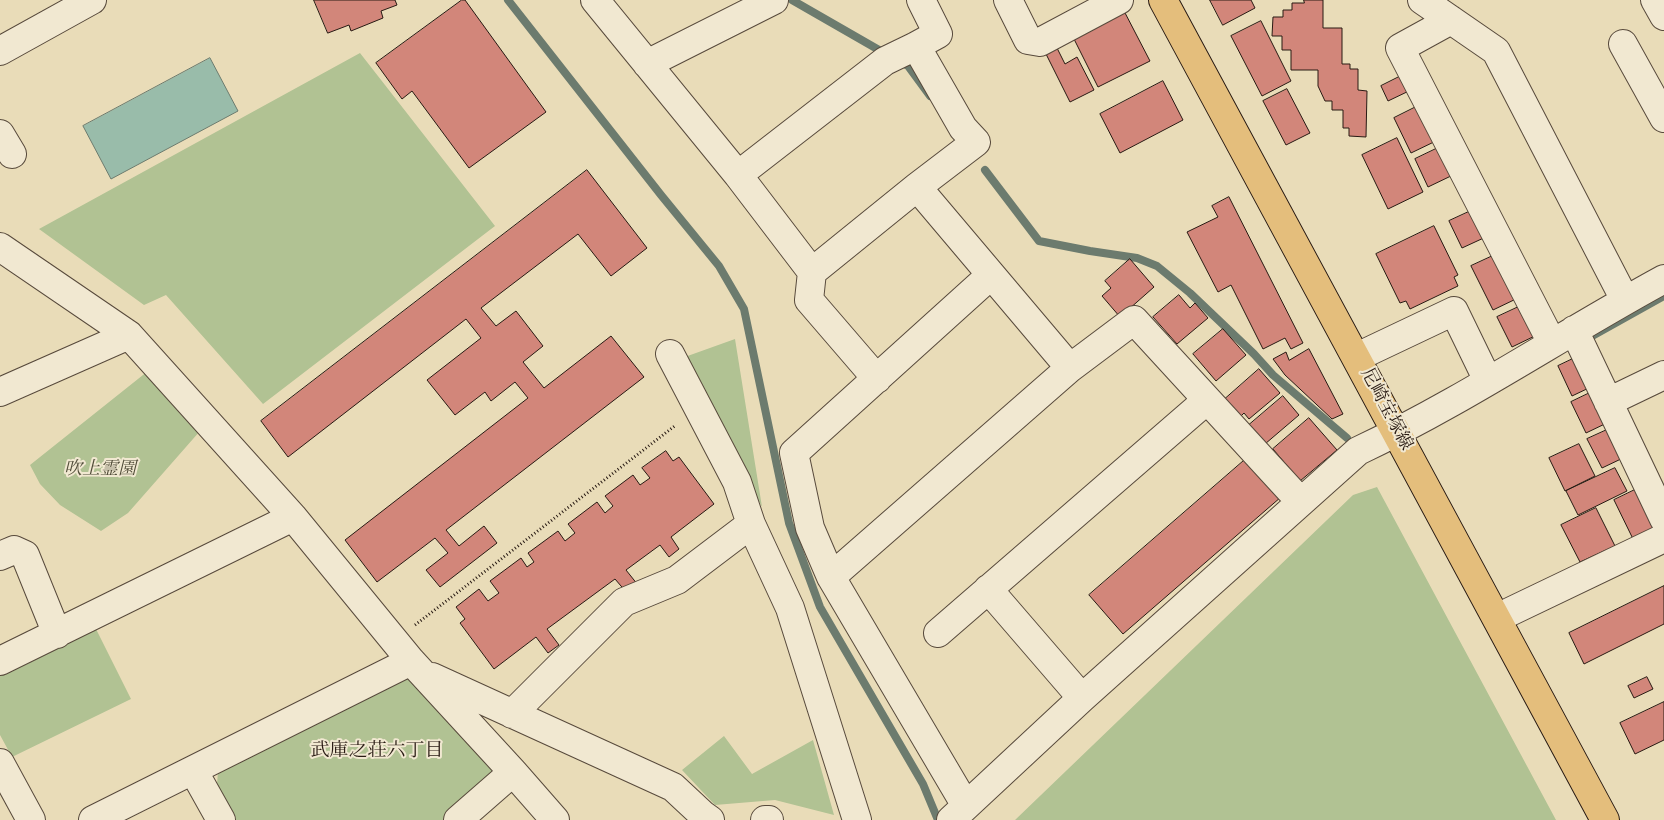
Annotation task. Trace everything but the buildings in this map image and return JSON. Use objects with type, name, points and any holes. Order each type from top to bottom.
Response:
[{"type":"main road","name":"尼崎宝塚線","points":[[1163,0],[1398,432],[1605,820]]},
{"type":"street","points":[[0,51],[92,0]]},
{"type":"street","points":[[595,0],[738,175],[812,272]]},
{"type":"street","points":[[647,64],[774,0]]},
{"type":"street","points":[[738,175],[899,54],[938,34],[921,0]]},
{"type":"street","points":[[1008,0],[1028,40],[1040,42],[1119,0]]},
{"type":"street","points":[[1422,0],[1496,50],[1625,300]]},
{"type":"street","points":[[1655,0],[1664,16]]},
{"type":"street","points":[[1452,20],[1400,48],[1608,402],[1664,519]]},
{"type":"street","points":[[1623,44],[1631,72],[1664,118]]},
{"type":"street","points":[[877,378],[808,300],[812,272],[976,142],[899,54]]},
{"type":"street","points":[[917,187],[1070,368]]},
{"type":"street","points":[[0,247],[129,335],[293,516],[416,667],[555,820]]},
{"type":"street","points":[[991,274],[794,453],[810,528],[832,577],[958,813],[1082,698],[1358,451],[1398,432],[1488,381],[1571,339],[1625,300],[1664,279]]},
{"type":"street","points":[[1357,357],[1454,311],[1488,381]]},
{"type":"street","points":[[832,577],[1070,368],[1134,320],[1300,502]]},
{"type":"street","points":[[0,392],[129,335]]},
{"type":"street","points":[[670,354],[737,482],[751,524],[790,608],[857,820]]},
{"type":"street","points":[[1608,402],[1664,375]]},
{"type":"street","points":[[938,633],[1207,400]]},
{"type":"street","points":[[0,661],[293,516]]},
{"type":"street","points":[[512,714],[624,602],[677,580],[751,524]]},
{"type":"street","points":[[1497,618],[1664,538]]},
{"type":"street","points":[[0,556],[14,550],[25,555],[57,634]]},
{"type":"street","points":[[988,589],[1082,698]]},
{"type":"street","points":[[416,667],[512,714],[673,787],[702,815],[710,820]]},
{"type":"street","points":[[93,820],[193,770],[416,667]]},
{"type":"street","points":[[0,763],[31,820]]},
{"type":"street","points":[[193,770],[221,820]]},
{"type":"street","points":[[458,820],[513,772]]},
{"type":"path","points":[[394,640],[698,408]]},
{"type":"green space","points":[[360,53],[495,226],[263,404],[166,295],[144,305],[39,229]]},
{"type":"green space","points":[[735,339],[762,507],[682,358]]},
{"type":"green space","name":"吹上霊園","points":[[148,371],[200,431],[128,513],[101,531],[60,505],[40,484],[30,465]]},
{"type":"green space","points":[[1377,487],[1556,820],[1015,820],[1353,495]]},
{"type":"green space","points":[[96,629],[131,699],[12,757],[0,735],[0,676]]},
{"type":"green space","points":[[401,678],[413,679],[496,772],[447,820],[236,820],[217,785],[218,771]]},
{"type":"green space","points":[[724,736],[752,774],[813,740],[834,815],[775,800],[715,805],[682,770]]},
{"type":"shaded area","points":[[210,58],[238,111],[111,179],[83,126]]},
{"type":"waterway","points":[[508,0],[719,266],[744,309],[789,523],[820,607],[923,784],[938,820]]},
{"type":"waterway","points":[[792,0],[886,54]]},
{"type":"waterway","points":[[898,61],[908,66],[930,96]]},
{"type":"waterway","points":[[985,170],[1039,241],[1137,258],[1157,266],[1190,293],[1254,354],[1273,375],[1347,438]]},
{"type":"waterway","points":[[1585,340],[1664,296]]},
{"type":"district","name":"武庫之荘六丁目","points":[[377,753]]}]
